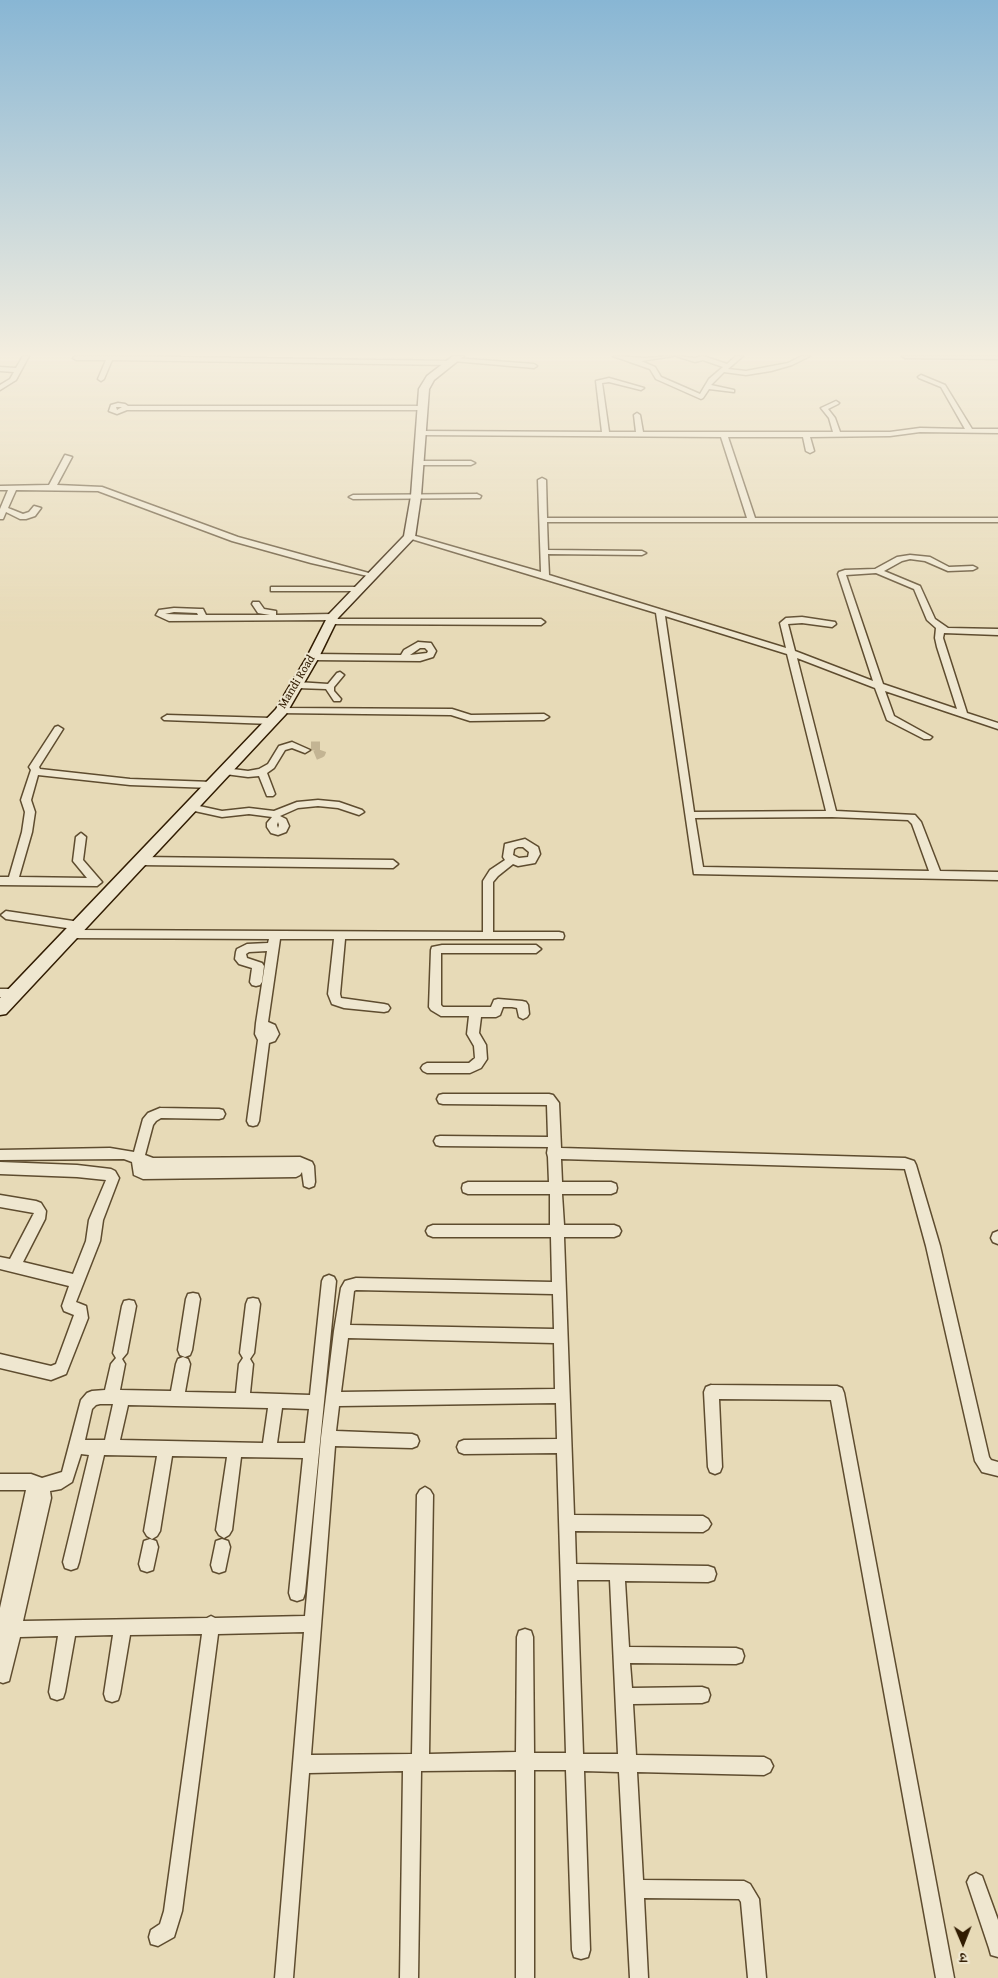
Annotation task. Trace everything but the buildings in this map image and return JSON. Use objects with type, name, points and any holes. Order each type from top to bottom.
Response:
[{"type":"street","points":[[419,448],[416,496],[409,537],[545,576],[790,652],[879,686],[998,726]]},
{"type":"street","points":[[728,448],[752,520]]},
{"type":"street","points":[[52,487],[68,457]]},
{"type":"street","points":[[418,463],[471,463]]},
{"type":"street","points":[[542,480],[545,576]]},
{"type":"street","points":[[0,488],[52,487],[104,490],[235,539],[335,568],[372,575]]},
{"type":"street","points":[[0,517],[13,488]]},
{"type":"street","points":[[353,497],[477,496]]},
{"type":"street","points":[[4,509],[23,517],[32,514],[37,508]]},
{"type":"street","points":[[543,520],[998,520]]},
{"type":"street","name":"Mandi Road","points":[[0,1009],[271,721],[282,708],[297,684],[334,617],[358,589],[409,537]]},
{"type":"street","points":[[544,552],[642,553]]},
{"type":"street","points":[[876,571],[900,559],[910,557],[927,559],[948,569],[973,568]]},
{"type":"street","points":[[927,737],[891,720],[842,574],[845,572],[876,571],[917,588],[931,620],[940,628],[952,632],[998,632]]},
{"type":"street","points":[[274,589],[358,589]]},
{"type":"street","points":[[256,604],[261,611],[271,613],[334,617]]},
{"type":"street","points":[[660,611],[697,867],[700,872],[998,876]]},
{"type":"street","points":[[203,618],[334,617],[541,622]]},
{"type":"street","points":[[832,624],[802,620],[784,623],[832,814]]},
{"type":"street","points":[[940,628],[939,638],[941,647],[963,713]]},
{"type":"street","points":[[313,657],[404,658]]},
{"type":"street","points":[[330,687],[340,675]]},
{"type":"street","points":[[297,684],[330,687]]},
{"type":"street","points":[[330,687],[330,691],[337,699]]},
{"type":"street","points":[[282,708],[428,707]]},
{"type":"street","points":[[282,708],[452,712],[470,718],[544,717]]},
{"type":"street","points":[[167,718],[271,721]]},
{"type":"street","points":[[13,881],[27,832],[30,812],[26,800],[35,771],[34,767],[58,729]]},
{"type":"street","points":[[225,770],[248,774],[262,772],[271,766],[282,748],[292,746],[308,748],[306,755],[314,756]]},
{"type":"street","points":[[35,771],[64,776],[130,782],[212,785]]},
{"type":"street","points":[[262,772],[270,794]]},
{"type":"street","points":[[190,807],[222,814],[249,811],[275,817],[297,805],[313,803],[339,805],[359,812]]},
{"type":"street","points":[[690,815],[832,814],[906,816],[913,818],[936,875]]},
{"type":"street","points":[[0,882],[98,882],[78,862],[81,837]]},
{"type":"street","points":[[488,935],[488,882],[494,873],[512,860]]},
{"type":"street","points":[[140,862],[393,864]]},
{"type":"street","points":[[6,916],[76,930],[275,935],[559,936]]},
{"type":"street","points":[[253,1120],[264,1034],[262,1023],[275,935]]},
{"type":"street","points":[[340,935],[334,994],[336,1001],[344,1004],[384,1008]]},
{"type":"street","points":[[509,935],[509,949]]},
{"type":"street","points":[[256,982],[258,966],[243,961],[241,959],[241,952],[247,948],[273,948]]},
{"type":"street","points":[[523,1014],[522,1005],[512,1002],[498,1003],[496,1012],[440,1011],[435,1007],[436,950],[442,948],[536,949]]},
{"type":"street","points":[[0,993],[14,993]]},
{"type":"street","points":[[427,1068],[466,1069],[480,1063],[480,1049],[473,1034],[475,1017],[473,1012]]},
{"type":"street","points":[[443,1099],[551,1100],[553,1103],[581,1950]]},
{"type":"street","points":[[219,1114],[160,1114],[152,1117],[147,1123],[138,1159],[138,1171],[143,1173],[296,1171]]},
{"type":"street","points":[[440,1141],[905,1163],[910,1165],[934,1246],[982,1461],[987,1467],[998,1469]]},
{"type":"street","points":[[0,1155],[110,1153],[124,1154],[153,1163],[300,1162],[308,1166],[309,1182]]},
{"type":"street","points":[[0,1168],[77,1171],[112,1176],[95,1222],[93,1241],[76,1281],[69,1305],[81,1311],[81,1318],[58,1372],[51,1373],[0,1361]]},
{"type":"street","points":[[468,1188],[611,1188]]},
{"type":"street","points":[[0,1201],[36,1207],[40,1211],[40,1215],[7,1265],[76,1281]]},
{"type":"street","points":[[433,1231],[614,1231]]},
{"type":"street","points":[[284,1978],[328,1438],[325,1400],[329,1281]]},
{"type":"street","points":[[297,1593],[312,1451],[350,1285],[558,1288]]},
{"type":"street","points":[[177,1399],[193,1299]]},
{"type":"street","points":[[242,1400],[254,1304]]},
{"type":"street","points":[[71,1562],[116,1398],[119,1359],[130,1306]]},
{"type":"street","points":[[341,1331],[560,1336]]},
{"type":"street","points":[[715,1467],[711,1392],[837,1392],[945,1978]]},
{"type":"street","points":[[0,1482],[39,1485],[61,1481],[66,1477],[70,1470],[87,1402],[100,1397],[276,1401],[562,1396]]},
{"type":"street","points":[[269,1450],[276,1401]]},
{"type":"street","points":[[328,1438],[412,1441]]},
{"type":"street","points":[[464,1447],[564,1446]]},
{"type":"street","points":[[76,1447],[312,1451]]},
{"type":"street","points":[[152,1531],[166,1448]]},
{"type":"street","points":[[224,1530],[235,1450]]},
{"type":"street","points":[[3,1674],[43,1498],[39,1485]]},
{"type":"street","points":[[0,1645],[39,1485]]},
{"type":"street","points":[[409,1978],[425,1495]]},
{"type":"street","points":[[566,1523],[703,1524]]},
{"type":"street","points":[[220,1565],[222,1547]]},
{"type":"street","points":[[147,1564],[150,1548]]},
{"type":"street","points":[[568,1572],[708,1574]]},
{"type":"street","points":[[617,1572],[639,1978]]},
{"type":"street","points":[[12,1629],[211,1624],[313,1624]]},
{"type":"street","points":[[158,1937],[167,1930],[173,1911],[211,1624]]},
{"type":"street","points":[[112,1694],[123,1626]]},
{"type":"street","points":[[57,1692],[68,1628]]},
{"type":"street","points":[[525,1637],[525,1978]]},
{"type":"street","points":[[621,1655],[736,1656]]},
{"type":"street","points":[[623,1696],[702,1696]]},
{"type":"street","points":[[302,1764],[526,1761],[764,1766]]},
{"type":"street","points":[[976,1882],[998,1948]]},
{"type":"street","points":[[634,1889],[744,1890],[750,1899],[757,1978]]},
{"type":"tunnel","points":[[311,746],[320,746],[322,750],[321,753],[314,756]]}]
